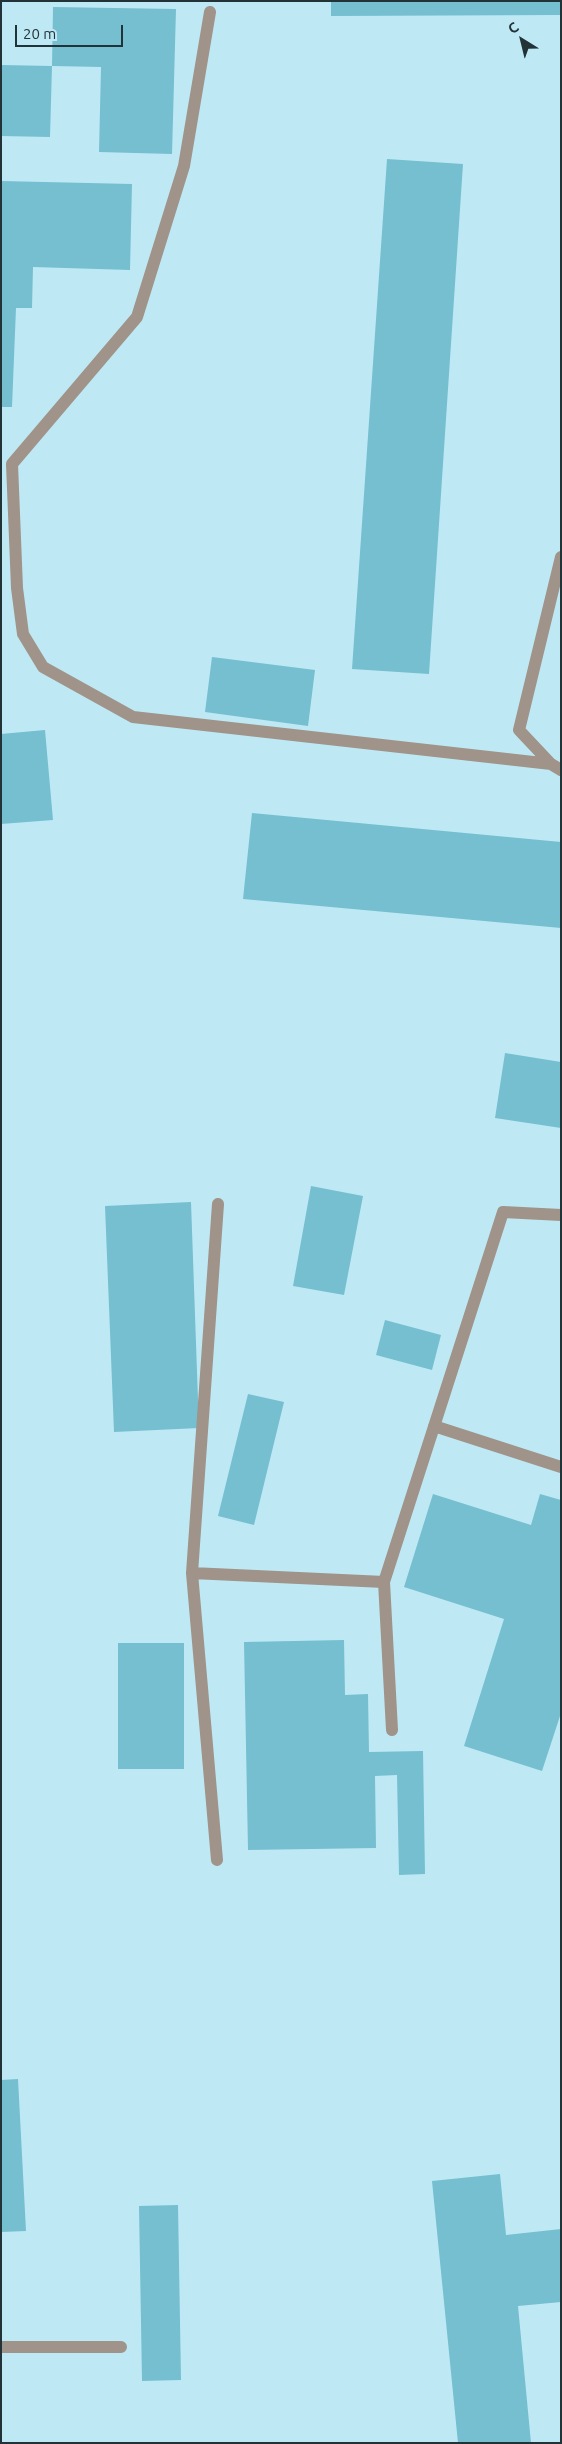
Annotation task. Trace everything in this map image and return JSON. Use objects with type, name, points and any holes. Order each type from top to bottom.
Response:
[{"type":"lane","points":[[210,12],[184,166],[137,317],[12,464],[17,588],[23,634],[43,667],[132,717],[556,767]]},
{"type":"lane","points":[[556,767],[519,730],[561,557]]},
{"type":"lane","points":[[217,1860],[192,1573],[218,1204]]},
{"type":"lane","points":[[392,1730],[384,1582],[503,1212],[561,1215]]},
{"type":"lane","points":[[434,1426],[561,1467]]},
{"type":"lane","points":[[192,1573],[384,1582]]},
{"type":"lane","points":[[1,2347],[121,2347]]},
{"type":"building","points":[[331,1],[561,1],[561,15],[331,16]]},
{"type":"building","points":[[53,7],[176,9],[172,154],[99,152],[101,67],[52,66]]},
{"type":"building","points":[[1,65],[52,66],[50,137],[1,136]]},
{"type":"building","points":[[387,159],[463,164],[429,674],[352,669]]},
{"type":"building","points":[[1,181],[132,184],[130,270],[33,267],[32,308],[16,308],[12,407],[1,407]]},
{"type":"building","points":[[212,657],[315,670],[308,726],[205,712]]},
{"type":"building","points":[[45,730],[53,820],[1,824],[1,734]]},
{"type":"building","points":[[252,813],[561,842],[561,928],[243,899]]},
{"type":"building","points":[[505,1053],[561,1062],[561,1128],[495,1118]]},
{"type":"building","points":[[311,1186],[363,1196],[344,1295],[293,1286]]},
{"type":"building","points":[[191,1202],[199,1428],[114,1432],[105,1206]]},
{"type":"building","points":[[385,1320],[441,1335],[432,1370],[376,1355]]},
{"type":"building","points":[[248,1394],[284,1402],[254,1525],[218,1516]]},
{"type":"building","points":[[433,1494],[531,1525],[540,1494],[561,1500],[561,1713],[542,1771],[464,1746],[504,1619],[404,1587]]},
{"type":"building","points":[[344,1640],[345,1695],[368,1694],[369,1752],[423,1751],[425,1874],[399,1875],[397,1775],[375,1776],[376,1848],[248,1850],[244,1642]]},
{"type":"building","points":[[118,1643],[184,1643],[184,1769],[118,1769]]},
{"type":"building","points":[[18,2079],[26,2231],[1,2232],[1,2080]]},
{"type":"building","points":[[500,2174],[506,2235],[561,2229],[561,2302],[518,2306],[531,2443],[458,2443],[432,2181]]},
{"type":"building","points":[[178,2205],[181,2380],[142,2381],[139,2206]]}]
